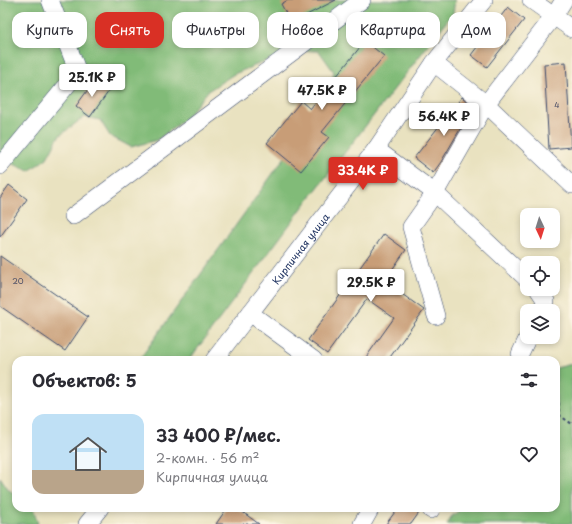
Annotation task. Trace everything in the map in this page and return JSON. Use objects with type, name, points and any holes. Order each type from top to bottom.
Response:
[{"type":"street","points":[[0,166],[78,72],[50,0]]},
{"type":"street","points":[[72,216],[362,0]]},
{"type":"street","name":"Кирпичная улица","points":[[217,356],[376,149],[434,63],[484,0]]},
{"type":"street","points":[[530,0],[572,29]]},
{"type":"street","points":[[436,316],[411,227],[435,193],[486,104],[554,16],[564,0]]},
{"type":"street","points":[[434,63],[486,104],[572,185]]},
{"type":"street","points":[[376,149],[435,193],[520,272]]},
{"type":"street","points":[[250,313],[309,356]]},
{"type":"street","points":[[520,354],[525,344]]},
{"type":"street","points":[[87,524],[97,512]]},
{"type":"street","points":[[362,524],[369,512]]},
{"type":"path","points":[[560,416],[572,424]]},
{"type":"green space","points":[[0,0],[455,0],[453,12],[448,12],[448,19],[440,30],[440,12],[346,12],[346,48],[426,48],[302,208],[192,356],[142,356],[328,97],[334,72],[319,51],[293,50],[234,74],[208,91],[185,119],[157,140],[131,147],[110,136],[100,120],[84,117],[59,136],[47,158],[29,171],[0,158]]},
{"type":"green space","points":[[572,364],[572,524],[447,524],[451,517],[457,512],[560,512],[560,367]]},
{"type":"green space","points":[[0,477],[12,492],[12,512],[34,512],[38,524],[0,524]]},
{"type":"building","points":[[288,0],[336,0],[313,12],[285,12],[281,4]]},
{"type":"building","points":[[508,7],[524,20],[506,43],[506,12],[504,12]]},
{"type":"building","points":[[359,48],[374,48],[384,56],[322,132],[329,137],[301,171],[267,143],[301,101],[310,109]]},
{"type":"building","points":[[476,48],[502,48],[487,67],[471,55]]},
{"type":"building","points":[[566,62],[571,147],[549,149],[544,64]]},
{"type":"building","points":[[95,80],[109,91],[90,117],[76,106]]},
{"type":"building","points":[[462,97],[473,107],[433,173],[414,158]]},
{"type":"building","points":[[9,185],[27,199],[0,237],[0,198]]},
{"type":"building","points":[[384,234],[406,250],[384,281],[424,310],[391,356],[367,356],[394,318],[367,299],[327,354],[308,340]]},
{"type":"building","points":[[0,256],[88,317],[65,351],[0,306]]},
{"type":"building","points":[[224,512],[242,512],[259,524],[216,524]]},
{"type":"building","points":[[395,512],[420,512],[411,524],[386,524]]}]
